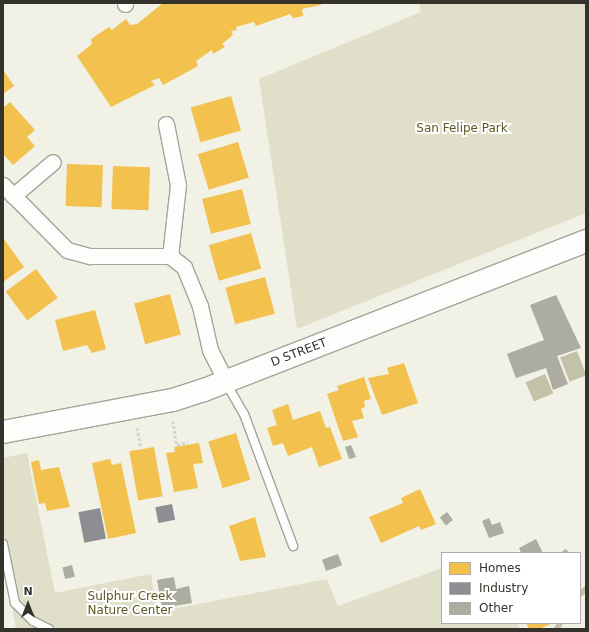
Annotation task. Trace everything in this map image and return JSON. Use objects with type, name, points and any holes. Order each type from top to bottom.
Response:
[{"type":"main road","name":"D STREET","points":[[3,432],[173,400],[226,382],[586,241]]},
{"type":"street","points":[[166,124],[178,185],[170,256]]},
{"type":"street","points":[[53,162],[8,190],[67,250],[90,256],[170,256],[184,267],[191,280],[210,350],[226,382]]},
{"type":"lane","points":[[226,382],[244,414],[293,546]]},
{"type":"lane","points":[[3,544],[15,603],[33,622],[49,629]]},
{"type":"path","points":[[173,423],[177,445],[188,442]]},
{"type":"path","points":[[138,429],[141,447]]},
{"type":"green space","name":"San Felipe Park","points":[[419,3],[586,3],[586,213],[297,329],[259,79],[421,12]]},
{"type":"green space","name":"Sulphur Creek Nature Center","points":[[27,453],[55,593],[151,574],[157,612],[327,579],[338,606],[441,568],[441,624],[518,624],[520,629],[16,629],[3,556],[3,458]]},
{"type":"shaded area","points":[[577,351],[586,375],[570,382],[560,357]]},
{"type":"shaded area","points":[[545,374],[553,393],[534,402],[526,382]]},
{"type":"building: Homes","points":[[163,3],[320,3],[321,5],[302,9],[303,16],[293,18],[290,14],[256,26],[254,22],[236,27],[237,30],[231,31],[233,35],[222,44],[225,47],[213,54],[212,50],[196,61],[198,66],[163,85],[159,78],[151,81],[155,85],[111,107],[77,56],[92,44],[91,39],[109,27],[112,30],[126,19],[130,25],[137,24]]},
{"type":"building: Homes","points":[[3,70],[14,86],[3,94]]},
{"type":"building: Homes","points":[[231,96],[241,131],[201,142],[191,108]]},
{"type":"building: Homes","points":[[10,102],[35,130],[27,137],[35,146],[13,165],[3,154],[3,108]]},
{"type":"building: Homes","points":[[238,142],[249,177],[209,190],[198,154]]},
{"type":"building: Homes","points":[[67,164],[103,165],[102,207],[66,206]]},
{"type":"building: Homes","points":[[113,166],[150,167],[148,210],[111,209]]},
{"type":"building: Homes","points":[[242,189],[251,224],[211,234],[202,199]]},
{"type":"building: Homes","points":[[251,233],[261,269],[219,281],[209,245]]},
{"type":"building: Homes","points":[[3,238],[24,267],[3,282]]},
{"type":"building: Homes","points":[[36,269],[58,298],[27,321],[6,292]]},
{"type":"building: Homes","points":[[265,277],[275,314],[235,324],[225,288]]},
{"type":"building: Homes","points":[[170,294],[181,335],[145,344],[134,304]]},
{"type":"building: Homes","points":[[95,310],[106,349],[92,353],[87,345],[63,351],[55,320]]},
{"type":"building: Homes","points":[[404,363],[418,403],[382,415],[368,378],[389,374],[387,368]]},
{"type":"building: Homes","points":[[364,377],[371,399],[364,401],[365,407],[361,409],[364,418],[352,421],[358,437],[343,441],[327,394],[339,390],[337,386]]},
{"type":"building: Homes","points":[[288,404],[293,420],[320,411],[326,428],[330,427],[342,459],[319,467],[312,447],[288,456],[283,443],[273,446],[267,428],[277,425],[272,410]]},
{"type":"building: Homes","points":[[236,433],[250,480],[223,488],[208,441]]},
{"type":"building: Homes","points":[[199,443],[203,463],[193,464],[198,488],[174,492],[166,453],[175,452],[174,447]]},
{"type":"building: Homes","points":[[154,447],[163,496],[138,501],[129,451]]},
{"type":"building: Homes","points":[[110,459],[112,465],[121,463],[136,533],[108,539],[92,463]]},
{"type":"building: Homes","points":[[39,460],[41,470],[59,467],[70,507],[47,511],[45,503],[39,504],[31,462]]},
{"type":"building: Homes","points":[[420,489],[436,524],[421,530],[419,526],[381,543],[369,517],[403,503],[401,498]]},
{"type":"building: Homes","points":[[255,517],[266,557],[240,561],[229,526]]},
{"type":"building: Homes","points":[[526,624],[551,624],[539,629],[529,629]]},
{"type":"building: Industry","points":[[172,504],[175,520],[158,523],[155,507]]},
{"type":"building: Industry","points":[[100,508],[106,538],[84,543],[78,512]]},
{"type":"building: Other","points":[[556,295],[581,348],[557,356],[568,384],[553,390],[546,368],[516,378],[507,354],[544,340],[530,305]]},
{"type":"building: Other","points":[[351,445],[356,457],[349,459],[345,447]]},
{"type":"building: Other","points":[[447,512],[453,520],[446,525],[440,517]]},
{"type":"building: Other","points":[[489,518],[492,525],[500,522],[504,533],[489,538],[482,521]]},
{"type":"building: Other","points":[[536,539],[542,552],[521,552],[519,548]]},
{"type":"building: Other","points":[[566,549],[568,552],[562,552]]},
{"type":"building: Other","points":[[338,554],[342,565],[326,571],[322,560]]},
{"type":"building: Other","points":[[72,565],[75,577],[65,579],[62,567]]},
{"type":"building: Other","points":[[174,577],[176,589],[189,586],[192,603],[162,608],[157,580]]},
{"type":"waterway","points":[[581,593],[586,589]]},
{"type":"waterway","points":[[557,629],[560,624]]}]
